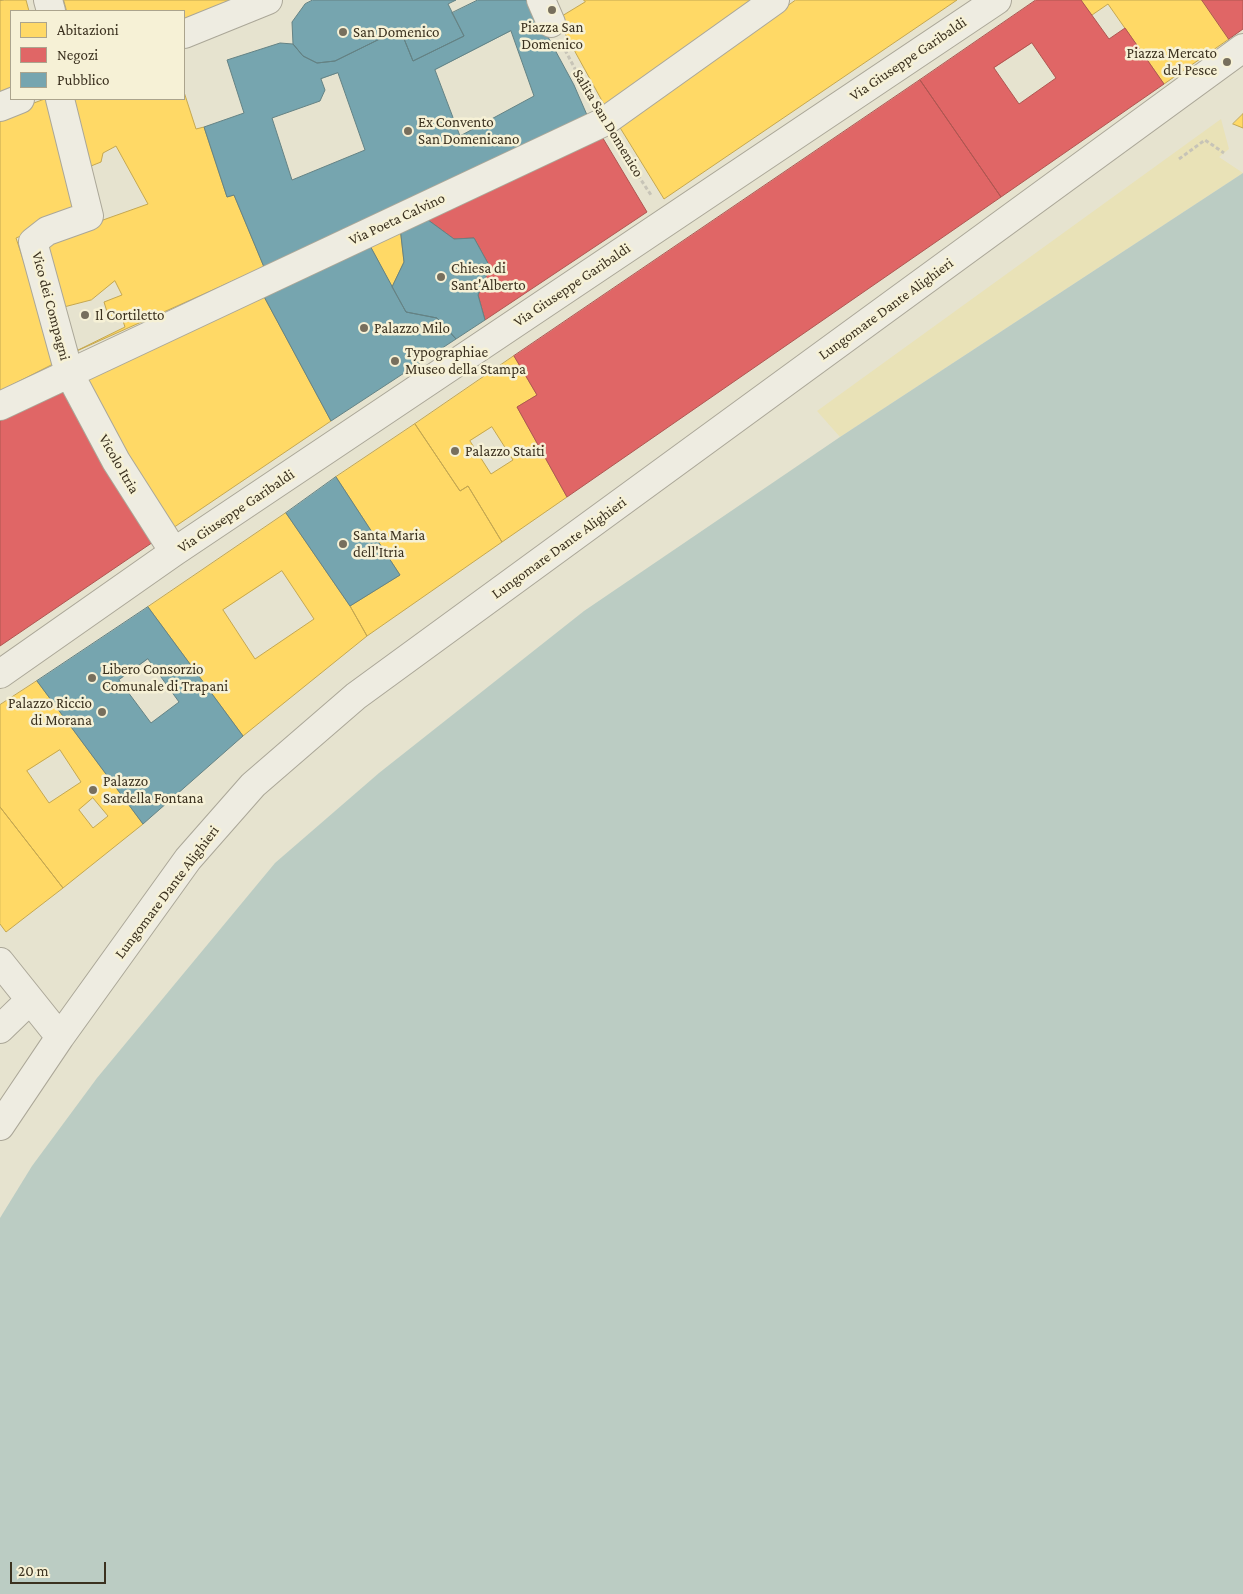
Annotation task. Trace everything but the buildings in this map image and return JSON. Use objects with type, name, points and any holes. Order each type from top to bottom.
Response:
[{"type":"street","points":[[185,34],[268,0]]},
{"type":"street","name":"Via Poeta Calvino","points":[[0,406],[604,122],[775,0]]},
{"type":"street","name":"Via Giuseppe Garibaldi","points":[[0,674],[174,552],[997,0]]},
{"type":"street","name":"Lungomare Dante Alighieri","points":[[0,1126],[60,1037],[188,859],[246,793],[356,696],[1243,48]]},
{"type":"street","points":[[0,107],[18,100]]},
{"type":"street","name":"Vico dei Compagni","points":[[60,100],[89,216],[47,230],[33,242],[69,373]]},
{"type":"street","name":"Vicolo Itria","points":[[69,373],[116,461],[174,552]]},
{"type":"street","points":[[0,962],[60,1037]]},
{"type":"street","points":[[0,1029],[30,1000]]},
{"type":"path","name":"Salita San Domenico","points":[[546,12],[604,122],[668,220]]},
{"type":"path","points":[[1179,159],[1205,140],[1224,153]]},
{"type":"sand","points":[[1221,119],[1229,149],[1219,157],[1243,173],[840,437],[817,411]]},
{"type":"shaded area","points":[[1243,173],[1243,1594],[0,1594],[0,1218],[32,1166],[97,1078],[275,863],[379,773],[584,611],[840,437]]},
{"type":"place","name":"Piazza San Domenico","points":[[552,10]]},
{"type":"place","name":"San Domenico","points":[[343,32]]},
{"type":"place","name":"Piazza Mercato del Pesce","points":[[1227,62]]},
{"type":"place","name":"Ex Convento San Domenicano","points":[[408,131]]},
{"type":"place","name":"Chiesa di Sant'Alberto","points":[[441,277]]},
{"type":"place","name":"Il Cortiletto","points":[[85,315]]},
{"type":"place","name":"Palazzo Milo","points":[[364,328]]},
{"type":"place","name":"Typographiae Museo della Stampa","points":[[395,361]]},
{"type":"place","name":"Palazzo Staiti","points":[[455,451]]},
{"type":"place","name":"Santa Maria dell'Itria","points":[[343,544]]},
{"type":"place","name":"Libero Consorzio Comunale di Trapani","points":[[92,678]]},
{"type":"place","name":"Palazzo Riccio di Morana","points":[[102,712]]},
{"type":"place","name":"Palazzo Sardella Fontana","points":[[93,790]]}]
